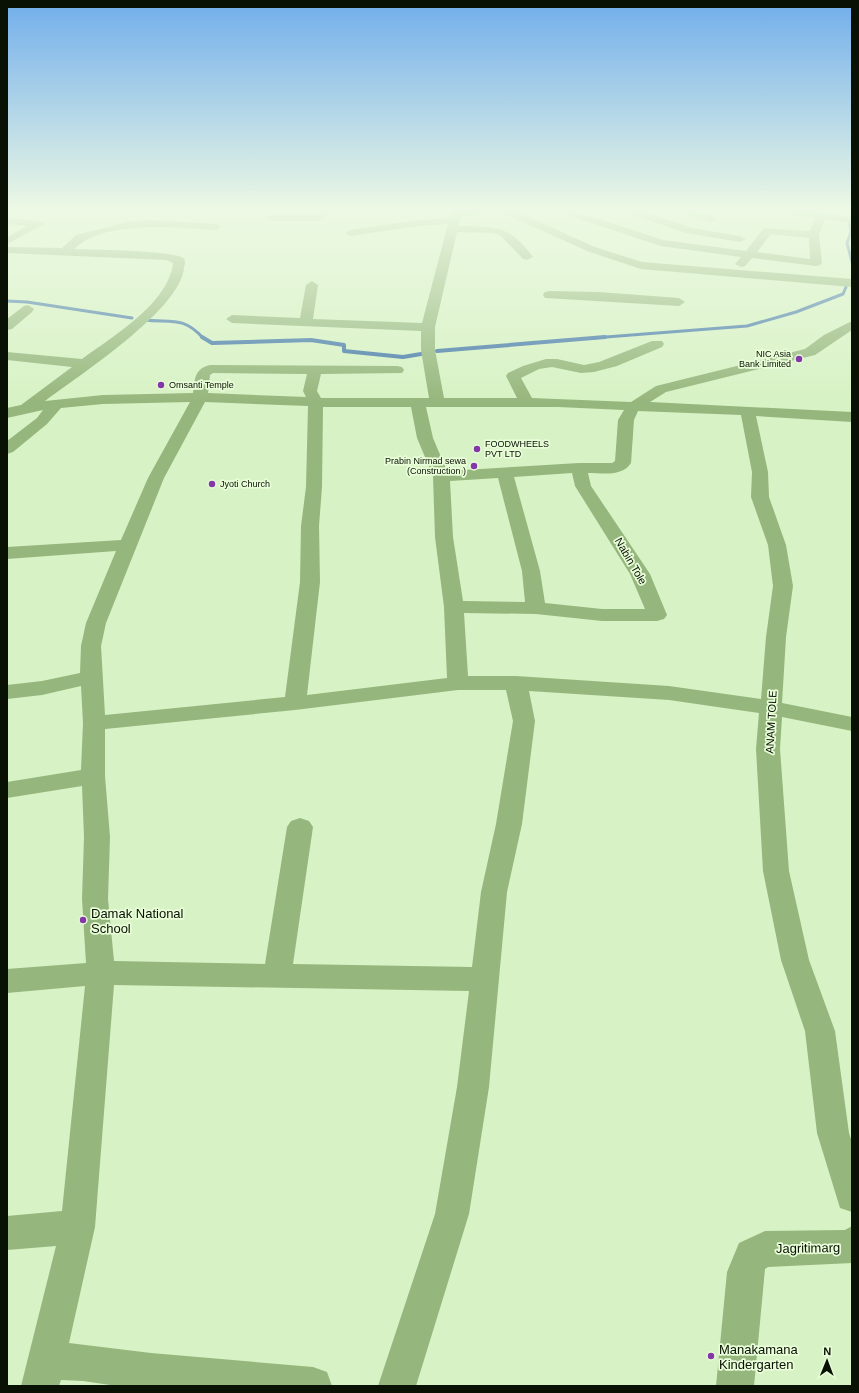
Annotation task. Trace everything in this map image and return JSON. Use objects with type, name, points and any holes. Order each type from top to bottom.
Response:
[{"type":"street","points":[[26,408],[86,364],[142,320],[166,295],[179,273]]},
{"type":"street","points":[[442,273],[428,327],[425,438],[441,476],[444,537],[454,607],[458,683]]},
{"type":"street","points":[[735,273],[852,283]]},
{"type":"street","points":[[819,273],[822,281]]},
{"type":"street","points":[[306,321],[312,285]]},
{"type":"street","points":[[549,295],[600,296],[679,302]]},
{"type":"street","points":[[7,326],[28,309]]},
{"type":"street","points":[[232,319],[428,327]]},
{"type":"street","points":[[441,476],[579,468],[615,468],[622,463],[626,420],[633,407],[661,389],[810,352],[852,324]]},
{"type":"street","points":[[527,403],[513,376],[528,369],[556,362],[584,369],[626,358],[632,353],[657,344]]},
{"type":"street","points":[[7,356],[86,364]]},
{"type":"street","points":[[313,1386],[151,1372],[82,1362],[43,1373],[78,1227],[100,974],[95,899],[97,837],[93,776],[94,723],[91,677],[91,646],[96,623],[156,478],[200,397],[204,373],[210,369],[397,370]]},
{"type":"street","points":[[294,703],[310,582],[310,526],[314,487],[316,402],[310,391],[315,369]]},
{"type":"street","points":[[7,413],[26,408],[56,404],[128,399],[200,397],[316,402],[527,403],[798,413],[852,417]]},
{"type":"street","points":[[7,449],[42,421],[56,404]]},
{"type":"street","name":"ANAM TOLE","points":[[748,412],[760,472],[760,497],[777,545],[783,586],[776,637],[768,749],[776,871],[795,960],[820,1031],[833,1133],[852,1196]]},
{"type":"street","name":"Nabin Tole","points":[[454,607],[536,608],[602,615],[657,615],[640,574],[583,486],[579,468]]},
{"type":"street","points":[[505,473],[531,571],[536,608]]},
{"type":"street","points":[[7,554],[127,545]]},
{"type":"street","points":[[7,692],[42,688],[91,677]]},
{"type":"street","points":[[94,723],[294,703],[458,683],[516,683],[669,693],[771,708],[852,724]]},
{"type":"street","points":[[397,1386],[452,1214],[473,1087],[494,892],[509,824],[524,721],[516,683]]},
{"type":"street","points":[[7,790],[93,776]]},
{"type":"street","points":[[277,976],[300,827]]},
{"type":"street","points":[[7,981],[100,974],[485,979]]},
{"type":"street","points":[[7,1233],[78,1227]]},
{"type":"street","name":"Jagritimarg","points":[[735,1386],[745,1272],[752,1256],[765,1249],[849,1247],[852,1244]]},
{"type":"waterway","points":[[593,338],[747,326],[796,312],[843,294],[846,287]]},
{"type":"waterway","points":[[7,301],[27,302],[132,318]]},
{"type":"waterway","points":[[144,320],[183,323],[196,331],[202,337]]},
{"type":"waterway","points":[[202,337],[212,343],[311,340],[344,345],[344,351],[403,357],[421,354]]},
{"type":"waterway","points":[[593,338],[605,337]]},
{"type":"waterway","points":[[437,351],[593,338]]},
{"type":"place","name":"NIC Asia Bank Limited","points":[[799,359]]},
{"type":"place","name":"Omsanti Temple","points":[[161,385]]},
{"type":"place","name":"FOODWHEELS PVT LTD","points":[[477,449]]},
{"type":"place","name":"Prabin Nirmad sewa (Construction )","points":[[474,466]]},
{"type":"place","name":"Jyoti Church","points":[[212,484]]},
{"type":"place","name":"Damak National School","points":[[83,920]]},
{"type":"place","name":"Manakamana Kindergarten","points":[[711,1356]]}]
